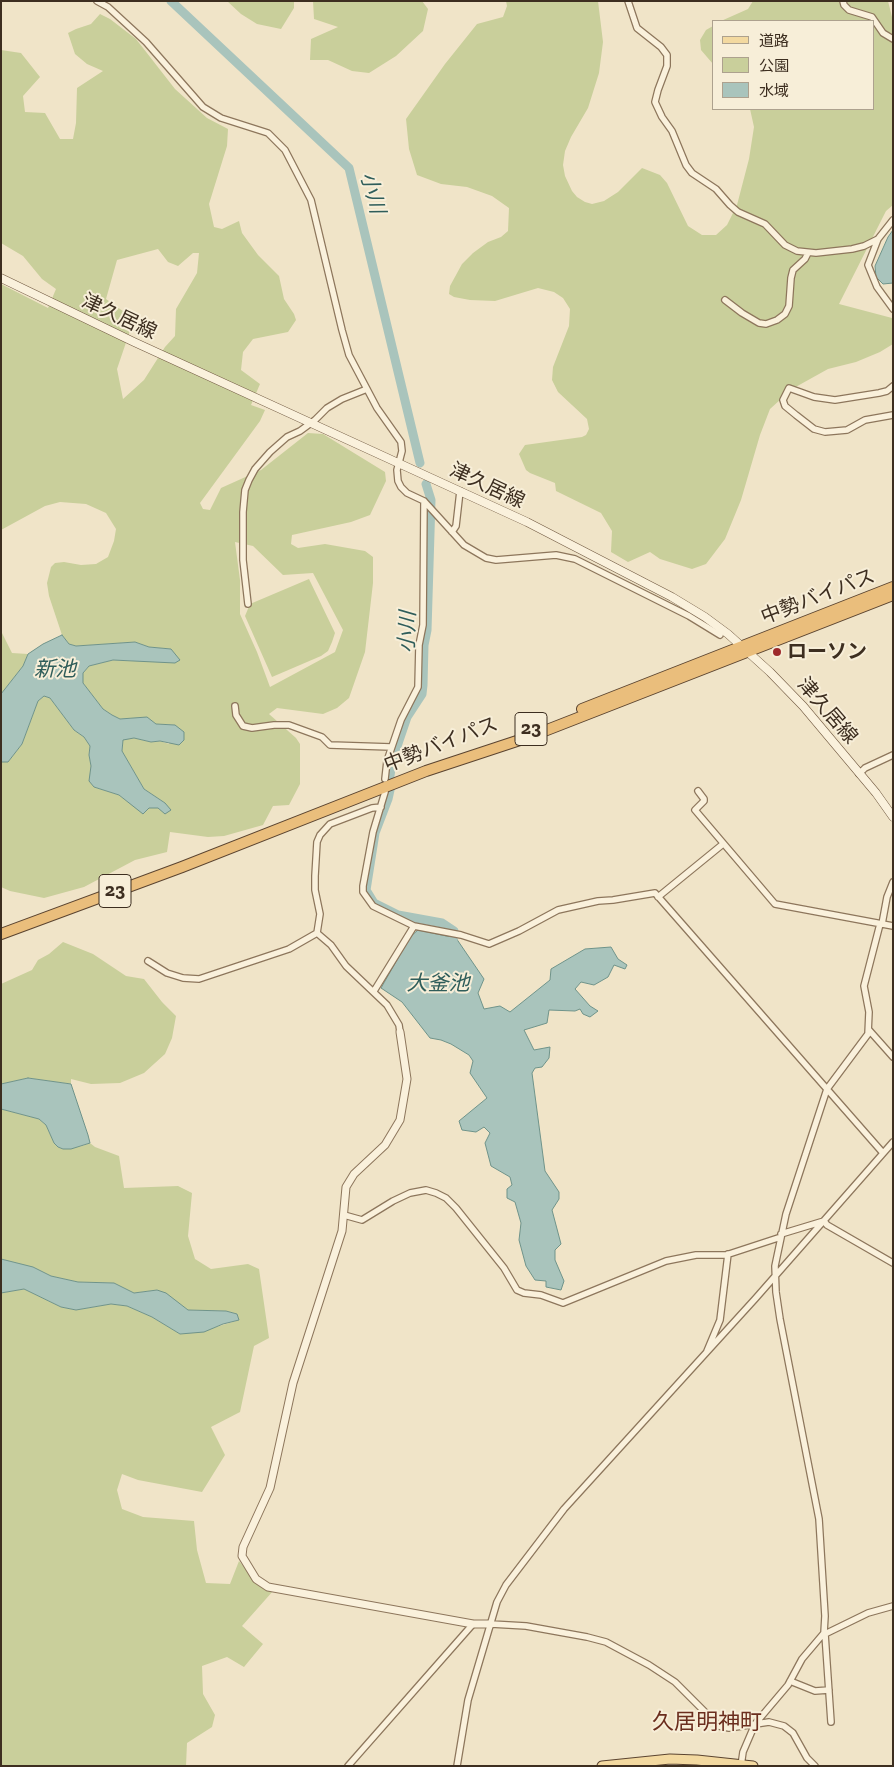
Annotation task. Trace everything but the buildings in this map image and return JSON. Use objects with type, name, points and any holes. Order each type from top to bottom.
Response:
[{"type":"highway","name":"中勢バイパス","points":[[1,934],[170,871],[186,862],[744,648],[893,587]]},
{"type":"highway","name":"中勢バイパス","points":[[744,648],[893,595]]},
{"type":"main road","name":"津久居線","points":[[1,278],[55,306],[527,522],[672,597],[705,617],[744,648],[803,706],[893,818]]},
{"type":"main road","points":[[602,1766],[670,1760],[753,1766]]},
{"type":"street","points":[[97,1],[108,7],[146,42],[203,106],[221,118],[268,134],[286,150],[311,200],[349,355],[377,408],[401,442],[402,451],[398,464],[398,482],[401,487],[407,493],[428,505],[464,545],[486,558],[496,560],[556,556],[574,559],[689,616],[720,635]]},
{"type":"street","points":[[628,1],[636,28],[661,47],[667,55],[667,66],[655,102],[662,117],[672,131],[690,170],[695,176],[716,189],[738,212],[769,226],[785,245],[797,251],[808,253],[852,249],[864,246],[878,239]]},
{"type":"street","points":[[843,1],[849,10],[872,17],[883,33],[893,39]]},
{"type":"street","points":[[893,220],[878,239],[868,265],[877,288],[893,309]]},
{"type":"street","points":[[725,300],[742,313],[759,322],[766,324],[777,320],[785,314],[789,306],[793,270],[805,259],[808,253]]},
{"type":"street","points":[[893,386],[879,393],[835,400],[814,397],[789,388],[783,400],[785,406],[796,415],[814,428],[826,432],[848,430],[865,420],[893,415]]},
{"type":"street","points":[[248,604],[243,560],[242,512],[245,490],[255,469],[286,437],[300,431],[327,408],[342,399],[367,390]]},
{"type":"street","points":[[452,532],[456,526],[460,491]]},
{"type":"street","points":[[385,779],[386,765],[391,747],[401,720],[418,687],[419,645],[423,625],[428,505]]},
{"type":"street","points":[[584,564],[593,556]]},
{"type":"street","points":[[235,706],[236,715],[242,726],[252,728],[289,725],[322,738],[330,745],[391,747]]},
{"type":"street","points":[[859,774],[865,768],[893,754]]},
{"type":"street","points":[[384,792],[373,832],[363,890],[373,906],[414,926],[458,934],[492,943],[558,910],[598,901],[655,893],[883,1153]]},
{"type":"street","points":[[698,792],[704,801],[695,810],[775,904],[893,926]]},
{"type":"street","points":[[148,962],[167,973],[183,978],[199,979],[289,950],[317,933],[320,914],[315,890],[315,876],[320,835],[330,824],[372,808],[380,807]]},
{"type":"street","points":[[658,897],[723,844]]},
{"type":"street","points":[[831,1722],[819,1519],[776,1301],[775,1266],[786,1214],[827,1088],[867,1038],[870,1012],[864,986],[887,897],[893,882]]},
{"type":"street","points":[[374,992],[414,926]]},
{"type":"street","points":[[317,933],[331,945],[346,966],[392,1012],[399,1025],[407,1079],[400,1120],[385,1145],[354,1174],[348,1183],[345,1192],[344,1215],[338,1245],[293,1383],[270,1488],[242,1546],[242,1556],[256,1579],[268,1587],[473,1624],[526,1626],[606,1642],[649,1665],[675,1682],[720,1726],[730,1728],[774,1723],[788,1728],[807,1758],[815,1766]]},
{"type":"street","points":[[869,1030],[893,1057]]},
{"type":"street","points":[[457,1766],[468,1700],[497,1602],[506,1585],[564,1510],[776,1276],[893,1142]]},
{"type":"street","points":[[344,1215],[362,1220],[410,1193],[426,1190],[436,1193],[446,1198],[456,1208],[499,1262],[517,1290],[524,1293],[541,1295],[563,1303],[666,1261],[696,1255],[728,1254],[824,1221]]},
{"type":"street","points":[[824,1221],[827,1225],[893,1263]]},
{"type":"street","points":[[706,1353],[720,1320],[728,1254]]},
{"type":"street","points":[[741,1765],[742,1752],[755,1724],[790,1681],[802,1659],[825,1634],[868,1613],[893,1606]]},
{"type":"street","points":[[348,1766],[473,1624]]},
{"type":"street","points":[[790,1681],[815,1691],[829,1690]]},
{"type":"green space","points":[[227,1],[294,1],[294,8],[281,29],[257,24],[241,14]]},
{"type":"green space","points":[[313,1],[422,1],[428,9],[423,31],[396,56],[369,73],[352,71],[328,60],[310,60],[311,39],[338,27],[314,19]]},
{"type":"green space","points":[[506,1],[598,1],[603,42],[599,73],[588,108],[565,151],[563,165],[565,176],[577,197],[592,204],[604,201],[618,192],[642,168],[660,175],[667,183],[688,226],[702,235],[716,235],[727,225],[737,205],[749,159],[754,127],[750,110],[874,110],[874,20],[723,20],[748,9],[753,1],[888,1],[893,21],[893,205],[886,211],[839,304],[892,318],[893,344],[880,352],[856,362],[828,369],[792,389],[770,409],[760,435],[741,500],[725,539],[706,564],[692,569],[660,559],[650,552],[628,562],[611,552],[612,531],[601,513],[556,491],[555,483],[526,470],[519,454],[525,445],[582,437],[586,435],[589,429],[587,419],[558,392],[552,380],[553,367],[569,326],[570,309],[563,298],[554,292],[538,288],[495,301],[470,300],[454,297],[449,294],[450,286],[462,264],[488,242],[501,237],[508,231],[509,208],[492,196],[467,187],[441,184],[417,175],[409,149],[406,119],[445,64],[477,24],[503,17],[507,6]]},
{"type":"green space","points":[[100,14],[110,19],[136,39],[175,89],[207,118],[228,129],[227,146],[209,204],[214,227],[222,229],[239,221],[242,233],[258,255],[279,276],[284,299],[296,320],[288,332],[253,339],[243,352],[241,370],[260,384],[251,405],[265,410],[260,421],[200,503],[203,509],[210,510],[221,488],[261,470],[308,433],[323,434],[385,472],[386,481],[370,515],[351,522],[292,535],[291,544],[298,548],[325,544],[365,551],[373,557],[373,583],[365,652],[349,698],[337,708],[323,714],[277,708],[269,714],[296,738],[300,744],[300,784],[289,805],[273,806],[263,825],[224,836],[208,837],[170,832],[167,852],[135,860],[84,887],[44,898],[10,891],[1,887],[1,762],[8,762],[22,744],[38,701],[44,696],[50,698],[74,730],[84,737],[90,746],[90,781],[94,787],[119,795],[128,802],[149,808],[158,808],[165,803],[144,789],[122,751],[123,739],[134,738],[169,744],[175,725],[156,724],[147,718],[120,719],[103,709],[83,683],[83,673],[89,666],[113,660],[144,661],[171,649],[149,647],[135,642],[76,646],[69,644],[62,635],[49,596],[47,583],[51,567],[55,563],[96,564],[108,557],[116,529],[106,513],[86,504],[60,502],[45,506],[1,530],[1,284],[48,308],[56,289],[42,279],[23,256],[1,243],[1,50],[21,53],[40,77],[23,96],[25,112],[45,113],[60,139],[73,139],[76,123],[77,88],[103,71],[87,64],[75,54],[68,33],[91,24]],"holes":[[[158,249],[168,262],[178,266],[193,253],[199,253],[197,273],[176,309],[175,336],[165,347],[144,380],[123,399],[117,369],[134,319],[106,299],[117,260]],[[235,542],[253,546],[283,575],[313,573],[343,630],[335,652],[270,687],[240,614],[240,580]]]},
{"type":"green space","points":[[712,27],[712,63],[701,50],[700,40],[706,30]]},
{"type":"green space","points":[[309,579],[335,633],[332,642],[328,651],[321,656],[272,677],[245,616],[250,604]]},
{"type":"green space","points":[[1,631],[12,653],[28,654],[23,666],[1,694]]},
{"type":"green space","points":[[63,942],[93,954],[126,976],[144,979],[176,1016],[172,1038],[165,1054],[144,1073],[120,1083],[91,1084],[71,1079],[71,1084],[28,1078],[1,1084],[1,984],[32,970],[38,960],[49,954]]},
{"type":"green space","points":[[1,1109],[39,1119],[46,1125],[54,1143],[63,1149],[90,1143],[95,1147],[119,1156],[124,1188],[178,1186],[192,1193],[188,1236],[195,1259],[211,1269],[248,1264],[259,1269],[269,1338],[254,1346],[240,1412],[211,1427],[225,1455],[202,1492],[138,1480],[122,1474],[117,1490],[122,1509],[143,1517],[194,1521],[197,1550],[206,1583],[230,1584],[239,1561],[259,1585],[265,1590],[273,1591],[242,1626],[263,1644],[244,1667],[227,1657],[202,1666],[203,1694],[215,1715],[212,1727],[187,1743],[186,1766],[1,1766],[1,1293],[24,1289],[61,1307],[76,1310],[111,1304],[127,1306],[152,1317],[180,1334],[216,1327],[239,1320],[237,1314],[226,1311],[188,1310],[157,1290],[134,1293],[114,1283],[78,1282],[51,1276],[33,1267],[1,1259]]},
{"type":"water","points":[[893,230],[893,283],[883,284],[876,277],[875,266]]},
{"type":"water","name":"新池","points":[[62,635],[69,644],[76,646],[135,642],[149,647],[171,649],[180,660],[175,663],[113,660],[89,666],[83,673],[83,683],[103,709],[112,715],[120,719],[147,717],[156,724],[175,725],[184,732],[184,740],[179,745],[134,738],[123,740],[122,751],[144,789],[165,803],[171,810],[165,814],[158,808],[149,808],[143,814],[119,795],[94,787],[89,781],[91,766],[90,746],[84,737],[74,730],[50,698],[44,696],[38,701],[22,744],[8,762],[1,762],[1,694],[23,666],[28,654]]},
{"type":"water","name":"大釜池","points":[[418,930],[456,938],[484,979],[478,993],[484,1009],[500,1006],[510,1012],[550,980],[551,969],[585,949],[611,947],[618,959],[627,965],[625,969],[614,965],[608,977],[594,985],[581,982],[575,989],[590,1006],[598,1011],[590,1017],[583,1014],[580,1009],[575,1011],[549,1010],[547,1023],[524,1030],[534,1050],[550,1047],[549,1058],[542,1067],[535,1068],[532,1073],[545,1171],[559,1192],[559,1199],[552,1210],[561,1244],[555,1250],[555,1260],[564,1281],[561,1290],[546,1287],[546,1281],[535,1280],[526,1266],[519,1240],[521,1223],[515,1202],[507,1198],[507,1189],[512,1185],[510,1177],[491,1166],[485,1143],[490,1133],[484,1127],[476,1132],[462,1130],[459,1121],[487,1098],[470,1073],[473,1061],[469,1055],[451,1044],[430,1038],[402,1002],[381,988],[410,937]]},
{"type":"water","points":[[28,1078],[71,1084],[90,1143],[71,1149],[63,1149],[54,1143],[46,1125],[39,1119],[1,1109],[1,1084]]},
{"type":"water","points":[[1,1259],[33,1267],[51,1276],[78,1282],[114,1283],[134,1293],[157,1290],[166,1293],[188,1310],[226,1311],[237,1314],[239,1320],[204,1332],[180,1334],[152,1317],[127,1306],[111,1304],[76,1310],[61,1307],[24,1289],[1,1293]]},
{"type":"waterway","name":"小川","points":[[171,1],[349,168],[420,463]]},
{"type":"waterway","name":"小川","points":[[390,776],[392,761],[407,717],[422,694],[424,645],[427,630],[431,500],[426,484]]},
{"type":"waterway","name":"小川","points":[[390,790],[375,833],[366,890],[374,903],[398,915],[442,923],[454,931],[453,940]]},
{"type":"place","name":"ローソン","points":[[777,652]]},
{"type":"district","name":"久居明神町","points":[[707,1723]]}]
